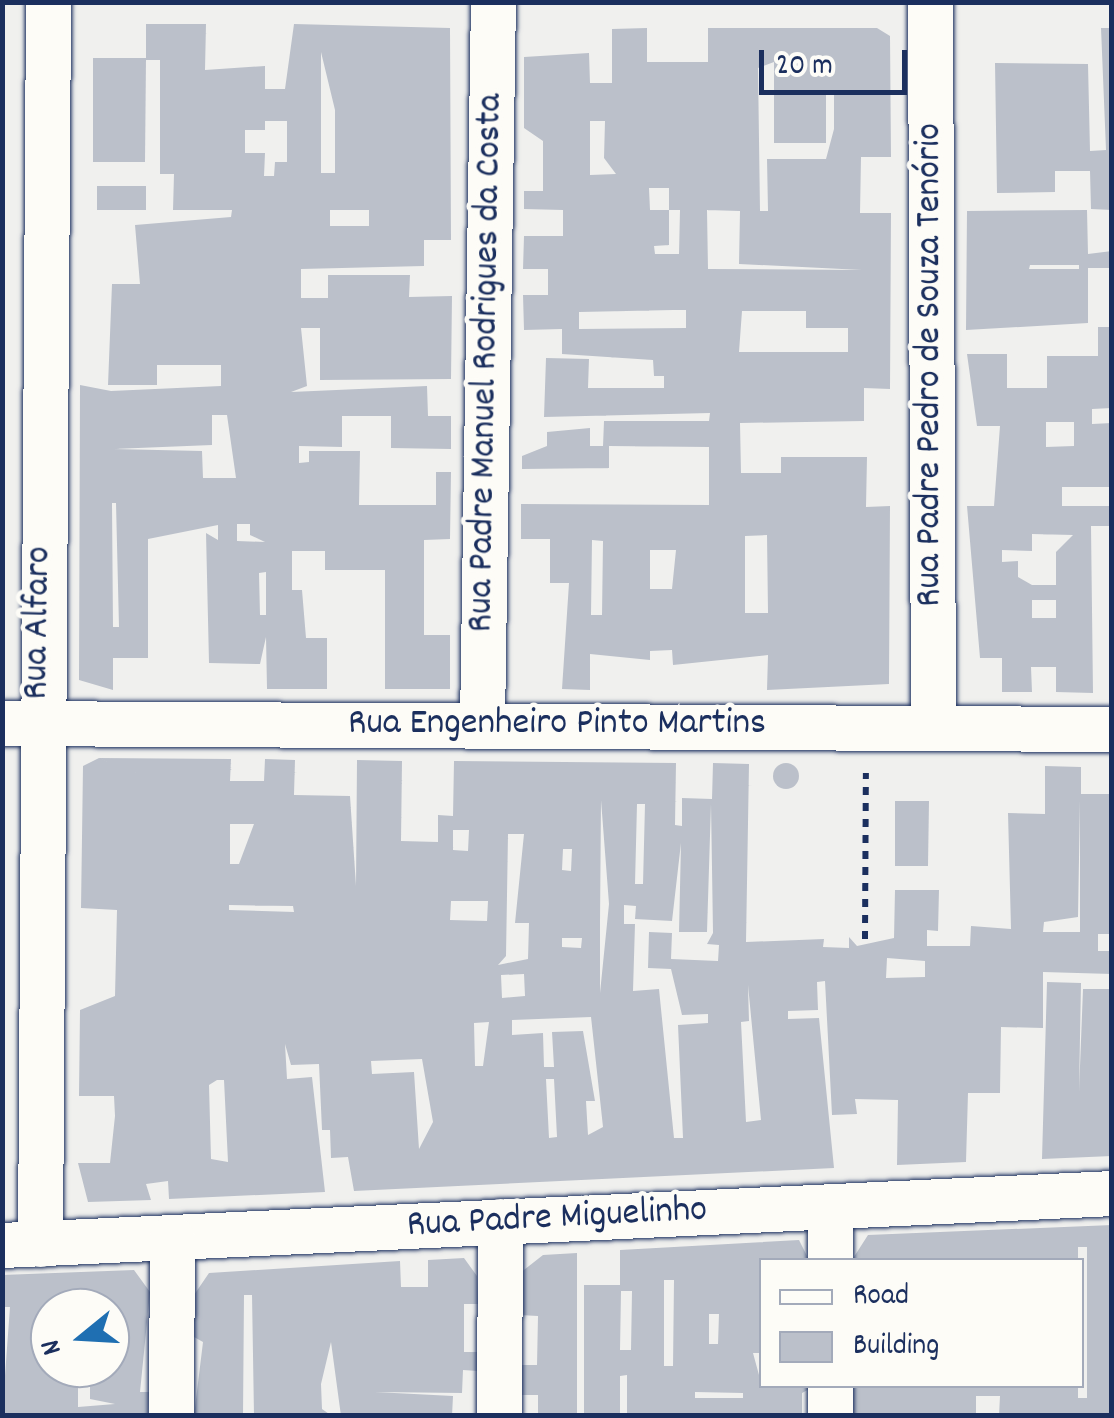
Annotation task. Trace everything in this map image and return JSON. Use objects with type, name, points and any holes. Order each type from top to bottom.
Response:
[{"type":"street","name":"Rua Alfaro","points":[[21,1244],[20,723],[48,2]]},
{"type":"street","name":"Rua Padre Manuel Rodrigues da Costa","points":[[482,724],[492,2]]},
{"type":"street","name":"Rua Padre Pedro de Souza Tenório","points":[[930,2],[932,728]]},
{"type":"street","name":"Rua Engenheiro Pinto Martins","points":[[20,723],[1112,728]]},
{"type":"street","name":"Rua Padre Miguelinho","points":[[21,1244],[1112,1193]]},
{"type":"street","points":[[830,1206],[830,1258]]},
{"type":"street","points":[[500,1221],[500,1416]]},
{"type":"street","points":[[171,1416],[172,1238]]},
{"type":"street","points":[[830,1388],[830,1416]]},
{"type":"path","points":[[865,939],[867,727]]},
{"type":"building","points":[[146,24],[206,24],[205,70],[265,66],[265,89],[285,89],[294,24],[450,28],[451,240],[424,240],[424,266],[301,269],[301,298],[328,298],[328,275],[410,275],[409,297],[452,296],[451,379],[320,380],[320,328],[301,328],[307,386],[291,392],[427,386],[428,416],[451,416],[451,449],[391,448],[391,416],[342,416],[342,447],[299,446],[299,463],[309,462],[309,451],[360,451],[359,505],[436,505],[436,472],[451,472],[450,539],[424,540],[424,635],[450,635],[450,689],[385,689],[385,570],[325,570],[325,551],[292,551],[292,590],[302,590],[306,638],[327,638],[327,689],[267,689],[266,637],[260,664],[209,663],[206,533],[218,540],[218,525],[148,539],[148,658],[113,658],[113,690],[79,680],[80,385],[111,391],[221,386],[221,365],[157,365],[157,385],[108,385],[112,284],[140,284],[135,225],[231,217],[232,210],[173,210],[174,174],[160,174],[160,60],[146,60]],"holes":[[[321,52],[335,110],[335,173],[321,173]],[[265,121],[287,121],[287,162],[275,162],[274,176],[264,176],[265,153],[245,153],[245,130],[265,130]],[[330,210],[369,210],[369,226],[330,226]],[[212,415],[227,415],[236,478],[203,478],[202,451],[113,449],[212,445]],[[112,503],[116,503],[119,627],[113,627]],[[237,524],[250,524],[250,535],[265,542],[237,541]],[[266,572],[266,615],[260,615],[259,573]]]},
{"type":"building","points":[[647,28],[647,62],[708,62],[708,28],[877,28],[890,36],[891,157],[861,157],[860,213],[891,213],[890,389],[864,388],[864,421],[740,423],[741,473],[781,473],[781,457],[867,457],[866,507],[890,506],[889,684],[767,690],[768,655],[673,665],[672,650],[650,651],[650,660],[590,654],[590,690],[562,689],[569,583],[550,583],[550,539],[521,539],[521,504],[709,505],[709,447],[609,446],[609,468],[522,469],[522,456],[547,446],[547,432],[590,428],[590,446],[603,446],[604,421],[709,421],[710,413],[544,417],[546,358],[589,359],[588,388],[664,388],[664,376],[654,376],[653,360],[562,354],[562,329],[524,330],[523,295],[548,295],[548,269],[523,269],[524,236],[563,236],[563,210],[524,209],[524,191],[543,191],[543,141],[524,128],[524,57],[589,53],[590,83],[612,83],[612,29]],"holes":[[[774,62],[774,143],[826,143],[826,92],[834,93],[834,129],[826,159],[767,159],[768,211],[760,211],[758,68]],[[590,121],[605,121],[604,158],[616,174],[590,175]],[[649,188],[669,188],[669,210],[650,210]],[[669,210],[680,210],[679,254],[655,254],[654,246],[669,245]],[[707,210],[740,211],[739,264],[862,270],[708,269]],[[686,310],[686,328],[579,329],[579,312]],[[742,311],[806,311],[806,328],[848,328],[848,352],[739,352]],[[767,535],[768,613],[745,613],[745,536]],[[592,540],[603,541],[602,615],[591,615]],[[650,550],[676,550],[672,589],[650,589]]]},
{"type":"building","points":[[1101,28],[1112,28],[1112,210],[1091,209],[1090,171],[1055,171],[1055,192],[997,193],[995,63],[1088,64],[1090,151],[1106,150]]},
{"type":"building","points":[[93,58],[146,58],[145,162],[93,162]]},
{"type":"building","points":[[97,186],[146,186],[146,210],[97,210]]},
{"type":"building","points":[[1087,210],[1088,254],[1112,251],[1112,268],[1088,268],[1088,323],[966,330],[967,211]],"holes":[[[1030,265],[1079,265],[1079,269],[1029,269]]]},
{"type":"building","points":[[1098,327],[1112,327],[1112,408],[1092,409],[1092,424],[1112,423],[1112,487],[1062,487],[1062,506],[1112,506],[1112,526],[1091,526],[1093,693],[1056,692],[1056,667],[1031,667],[1032,692],[1002,692],[1002,658],[980,658],[967,506],[994,506],[1000,426],[977,426],[967,354],[1007,354],[1007,388],[1047,388],[1047,356],[1098,356]],"holes":[[[1046,422],[1074,422],[1074,446],[1046,447]],[[1032,534],[1073,535],[1056,552],[1056,585],[1032,585],[1018,577],[1018,561],[1002,562],[1002,550],[1032,551]],[[1032,600],[1056,600],[1056,618],[1032,618]]]},
{"type":"building","points":[[99,758],[231,759],[230,781],[264,781],[265,759],[295,760],[294,795],[350,796],[356,886],[357,760],[402,761],[401,841],[438,842],[438,815],[453,816],[454,761],[676,763],[675,825],[682,826],[682,798],[712,799],[713,763],[749,764],[746,942],[824,939],[823,947],[849,948],[849,937],[857,946],[894,938],[895,890],[939,890],[938,931],[927,930],[927,946],[970,946],[971,926],[1011,929],[1008,813],[1045,814],[1045,766],[1081,767],[1081,794],[1112,794],[1110,934],[1098,934],[1098,951],[1112,951],[1112,974],[1043,972],[1043,1028],[1001,1027],[1000,1093],[968,1093],[966,1162],[897,1165],[898,1100],[855,1099],[857,1114],[832,1115],[825,981],[817,982],[818,1010],[788,1011],[788,1019],[819,1018],[834,1168],[354,1191],[348,1157],[331,1158],[330,1130],[322,1130],[319,1064],[291,1065],[285,1044],[287,1079],[312,1077],[325,1192],[169,1199],[168,1181],[146,1184],[151,1200],[88,1202],[78,1163],[110,1163],[115,1116],[114,1096],[79,1096],[80,1010],[115,996],[117,910],[81,908],[83,766]],"holes":[[[601,800],[609,904],[600,993],[600,923]],[[1080,800],[1080,932],[1043,932],[1044,922],[1078,917]],[[637,804],[645,804],[643,884],[635,884]],[[711,804],[713,933],[707,944],[719,945],[718,961],[671,959],[672,933],[649,932],[648,968],[671,969],[682,1015],[708,1014],[708,1023],[678,1025],[683,1138],[674,1138],[659,989],[633,991],[635,924],[624,924],[624,905],[636,906],[635,919],[672,921],[681,843],[679,932],[707,932]],[[230,824],[254,824],[239,864],[230,864]],[[453,830],[469,830],[468,851],[453,850]],[[508,834],[524,834],[515,923],[529,923],[528,959],[498,965],[506,956]],[[563,849],[572,849],[571,871],[562,870]],[[451,901],[488,901],[487,921],[450,920]],[[229,905],[293,906],[294,912],[229,910]],[[562,938],[582,938],[581,948],[562,947]],[[887,958],[925,961],[925,977],[886,978]],[[524,974],[525,996],[502,998],[501,975]],[[748,985],[761,1120],[746,1122],[741,1022],[749,1021]],[[591,1017],[603,1127],[588,1135],[586,1101],[595,1101],[583,1031],[552,1032],[554,1067],[544,1067],[543,1033],[512,1035],[512,1020]],[[489,1022],[483,1066],[475,1066],[474,1023]],[[422,1059],[433,1122],[419,1149],[414,1072],[372,1074],[371,1061]],[[546,1079],[554,1079],[557,1137],[549,1138]],[[217,1080],[224,1080],[228,1162],[211,1159],[209,1085]]]},
{"type":"building","points":[[786,763],[795,767],[799,776],[795,785],[786,789],[777,785],[773,776],[777,767]]},
{"type":"building","points":[[895,801],[929,801],[928,866],[895,866]]},
{"type":"building","points":[[1047,982],[1081,983],[1079,1092],[1083,989],[1112,989],[1112,1156],[1042,1159]]},
{"type":"building","points":[[1112,1225],[1112,1416],[999,1416],[1000,1396],[976,1396],[976,1416],[851,1416],[851,1388],[1078,1388],[1078,1398],[1087,1398],[1087,1247],[1078,1247],[1078,1258],[853,1258],[868,1235]]},
{"type":"building","points":[[799,1240],[808,1258],[759,1258],[759,1353],[753,1353],[759,1388],[811,1388],[802,1393],[802,1416],[627,1416],[627,1375],[620,1376],[620,1416],[584,1416],[584,1285],[620,1285],[620,1250]],"holes":[[[664,1280],[674,1280],[673,1366],[664,1366]],[[621,1291],[632,1291],[631,1350],[620,1350]],[[709,1314],[719,1314],[718,1344],[709,1344]],[[695,1392],[743,1393],[743,1398],[695,1398]]]},
{"type":"building","points":[[577,1253],[577,1416],[538,1416],[538,1395],[519,1395],[519,1365],[537,1365],[538,1316],[519,1315],[515,1277],[543,1255]]},
{"type":"building","points":[[464,1258],[477,1276],[478,1304],[464,1304],[464,1352],[478,1352],[478,1371],[463,1370],[462,1393],[375,1392],[453,1396],[452,1416],[341,1416],[331,1342],[321,1384],[322,1409],[332,1416],[254,1416],[252,1295],[244,1295],[243,1416],[194,1416],[203,1342],[194,1337],[194,1295],[209,1273],[400,1261],[401,1287],[428,1287],[428,1260]]},
{"type":"building","points":[[134,1270],[150,1292],[140,1392],[149,1392],[148,1416],[2,1416],[10,1307],[2,1307],[2,1275]]}]
